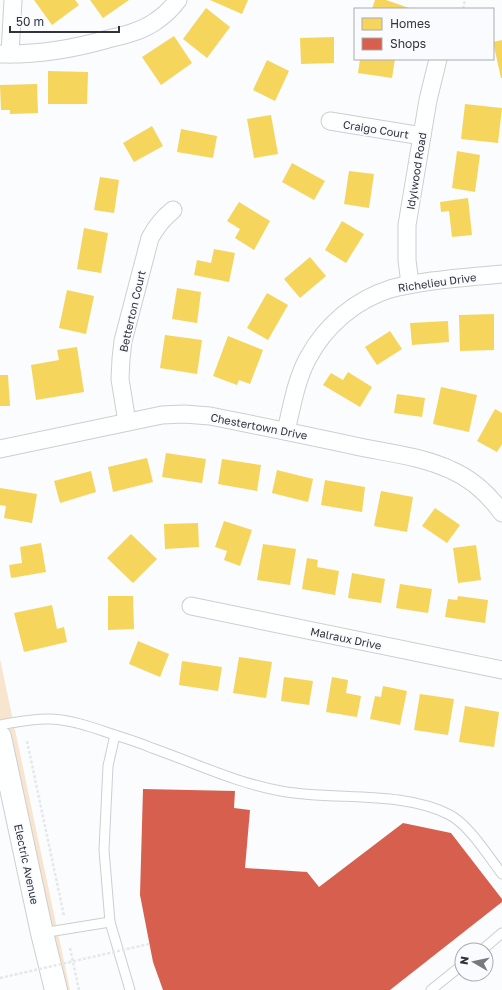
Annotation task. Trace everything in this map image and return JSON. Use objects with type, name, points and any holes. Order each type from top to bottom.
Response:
[{"type":"street","points":[[13,0],[5,54],[52,51],[84,46],[128,34],[140,30],[156,21],[171,9],[178,0]]},
{"type":"street","name":"Idylwood Road","points":[[410,284],[407,260],[408,225],[428,100],[438,60]]},
{"type":"street","name":"Craigo Court","points":[[330,121],[422,136]]},
{"type":"street","name":"Betterton Court","points":[[127,422],[120,379],[120,359],[123,341],[150,238],[166,215],[174,210]]},
{"type":"street","name":"Richelieu Drive","points":[[286,431],[298,381],[308,358],[320,339],[337,320],[354,306],[377,294],[410,284],[502,274]]},
{"type":"street","name":"Chestertown Drive","points":[[0,449],[162,415],[184,414],[210,416],[415,458],[450,470],[464,477],[482,491],[502,513]]},
{"type":"street","name":"Malraux Drive","points":[[191,606],[502,670]]},
{"type":"street","name":"Electric Avenue","points":[[0,737],[42,933],[56,990]]},
{"type":"lane","points":[[0,725],[23,721],[51,719],[70,721],[153,748],[258,787],[306,795],[370,797],[429,806],[452,816],[464,826],[502,874]]},
{"type":"lane","points":[[115,735],[108,766],[104,850],[110,922],[130,990]]},
{"type":"lane","points":[[42,933],[110,922]]},
{"type":"lane","points":[[491,942],[502,933]]},
{"type":"lane","points":[[431,990],[454,971]]},
{"type":"path","points":[[28,741],[64,916]]},
{"type":"path","points":[[0,978],[149,944]]},
{"type":"path","points":[[70,948],[79,990]]},
{"type":"shaded area","points":[[0,659],[70,990],[44,990],[0,783]]},
{"type":"building: Homes","points":[[34,0],[75,0],[79,5],[52,25]]},
{"type":"building: Homes","points":[[90,0],[129,0],[103,18]]},
{"type":"building: Homes","points":[[210,0],[248,0],[242,14]]},
{"type":"building: Homes","points":[[375,0],[386,0],[409,8],[372,8]]},
{"type":"building: Homes","points":[[206,8],[230,27],[207,58],[183,39]]},
{"type":"building: Homes","points":[[174,36],[192,63],[161,85],[142,57]]},
{"type":"building: Homes","points":[[334,37],[334,63],[301,64],[300,38]]},
{"type":"building: Homes","points":[[502,40],[502,78],[494,46],[494,42]]},
{"type":"building: Homes","points":[[267,60],[289,71],[275,101],[253,90]]},
{"type":"building: Homes","points":[[360,60],[395,60],[392,78],[358,73]]},
{"type":"building: Homes","points":[[48,71],[88,72],[87,104],[48,104]]},
{"type":"building: Homes","points":[[37,84],[38,113],[10,114],[10,110],[1,110],[0,85]]},
{"type":"building: Homes","points":[[465,104],[502,108],[498,143],[461,139]]},
{"type":"building: Homes","points":[[271,115],[278,154],[254,158],[247,119]]},
{"type":"building: Homes","points":[[152,126],[163,146],[134,162],[123,143]]},
{"type":"building: Homes","points":[[181,129],[217,136],[213,158],[177,152]]},
{"type":"building: Homes","points":[[457,151],[480,155],[475,192],[452,188]]},
{"type":"building: Homes","points":[[292,163],[325,181],[314,200],[282,182]]},
{"type":"building: Homes","points":[[349,171],[374,174],[369,208],[344,204]]},
{"type":"building: Homes","points":[[100,177],[119,180],[114,213],[94,210]]},
{"type":"building: Homes","points":[[468,198],[472,235],[452,237],[449,211],[441,212],[440,202]]},
{"type":"building: Homes","points":[[239,202],[270,221],[254,250],[235,238],[240,229],[227,221]]},
{"type":"building: Homes","points":[[342,221],[364,234],[346,263],[325,250]]},
{"type":"building: Homes","points":[[84,228],[108,233],[101,273],[77,269]]},
{"type":"building: Homes","points":[[214,249],[235,253],[229,282],[194,275],[197,260],[211,263]]},
{"type":"building: Homes","points":[[310,257],[326,276],[300,298],[284,279]]},
{"type":"building: Homes","points":[[177,288],[201,292],[197,323],[172,319]]},
{"type":"building: Homes","points":[[67,290],[94,296],[86,334],[59,328]]},
{"type":"building: Homes","points":[[267,293],[288,305],[268,340],[247,328]]},
{"type":"building: Homes","points":[[494,314],[494,350],[460,351],[459,315]]},
{"type":"building: Homes","points":[[448,321],[449,342],[412,345],[410,323]]},
{"type":"building: Homes","points":[[390,331],[402,349],[377,365],[365,347]]},
{"type":"building: Homes","points":[[165,335],[202,340],[197,374],[160,368]]},
{"type":"building: Homes","points":[[228,336],[263,350],[250,384],[239,380],[237,385],[213,376]]},
{"type":"building: Homes","points":[[77,347],[84,392],[36,400],[31,365],[59,360],[57,350]]},
{"type":"building: Homes","points":[[348,372],[372,387],[360,407],[323,385],[331,373],[343,380]]},
{"type":"building: Homes","points":[[0,375],[8,375],[10,406],[0,406]]},
{"type":"building: Homes","points":[[441,387],[477,395],[469,432],[433,424]]},
{"type":"building: Homes","points":[[397,394],[425,398],[422,417],[394,413]]},
{"type":"building: Homes","points":[[495,409],[502,413],[502,444],[497,452],[477,441]]},
{"type":"building: Homes","points":[[166,453],[206,459],[202,483],[162,477]]},
{"type":"building: Homes","points":[[147,458],[153,482],[113,492],[108,467]]},
{"type":"building: Homes","points":[[222,459],[261,465],[257,491],[218,484]]},
{"type":"building: Homes","points":[[277,470],[313,479],[308,502],[272,493]]},
{"type":"building: Homes","points":[[91,471],[96,492],[60,503],[54,481]]},
{"type":"building: Homes","points":[[325,480],[365,487],[362,512],[321,505]]},
{"type":"building: Homes","points":[[0,488],[37,494],[32,523],[4,518],[6,506],[0,505]]},
{"type":"building: Homes","points":[[381,491],[413,497],[407,532],[374,526]]},
{"type":"building: Homes","points":[[435,508],[460,525],[447,543],[422,526]]},
{"type":"building: Homes","points":[[224,521],[252,530],[240,566],[224,560],[227,551],[215,547]]},
{"type":"building: Homes","points":[[198,523],[199,547],[165,549],[164,524]]},
{"type":"building: Homes","points":[[131,534],[157,559],[133,583],[107,558]]},
{"type":"building: Homes","points":[[41,543],[46,572],[11,578],[9,565],[22,563],[20,547]]},
{"type":"building: Homes","points":[[263,544],[296,549],[290,585],[257,580]]},
{"type":"building: Homes","points":[[476,545],[481,580],[458,583],[453,548]]},
{"type":"building: Homes","points":[[307,558],[318,560],[317,567],[339,571],[335,595],[302,589]]},
{"type":"building: Homes","points":[[352,573],[385,579],[381,603],[348,598]]},
{"type":"building: Homes","points":[[400,584],[432,589],[428,613],[396,608]]},
{"type":"building: Homes","points":[[108,596],[133,596],[134,629],[108,630]]},
{"type":"building: Homes","points":[[458,596],[488,600],[485,623],[445,617],[448,599],[457,600]]},
{"type":"building: Homes","points":[[52,605],[57,629],[64,627],[67,642],[24,652],[14,613]]},
{"type":"building: Homes","points":[[138,641],[169,654],[160,677],[129,664]]},
{"type":"building: Homes","points":[[239,657],[272,662],[266,698],[233,693]]},
{"type":"building: Homes","points":[[182,661],[222,667],[218,691],[179,685]]},
{"type":"building: Homes","points":[[284,677],[313,681],[309,705],[281,701]]},
{"type":"building: Homes","points":[[332,677],[348,680],[346,693],[361,696],[357,717],[326,712]]},
{"type":"building: Homes","points":[[383,686],[407,691],[400,725],[370,719],[375,696],[381,697]]},
{"type":"building: Homes","points":[[420,694],[454,699],[448,735],[414,730]]},
{"type":"building: Homes","points":[[465,706],[499,712],[494,747],[459,742]]},
{"type":"building: Shops","points":[[143,789],[235,791],[234,808],[250,810],[245,868],[307,872],[319,887],[403,823],[451,833],[502,899],[502,902],[390,990],[163,990],[153,962],[140,895]]}]
